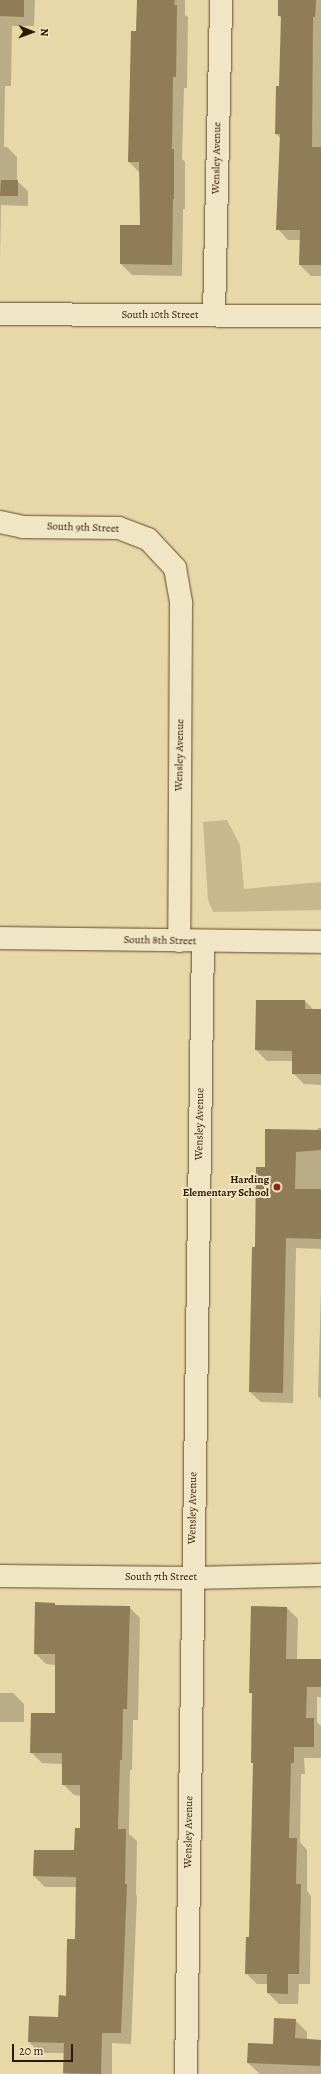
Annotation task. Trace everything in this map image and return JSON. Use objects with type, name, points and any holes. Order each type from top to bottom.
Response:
[{"type":"street","name":"Wensley Avenue","points":[[214,316],[221,0]]},
{"type":"street","name":"South 10th Street","points":[[0,314],[321,316]]},
{"type":"street","name":"South 9th Street","points":[[0,522],[23,527],[119,528],[148,539],[175,568]]},
{"type":"street","name":"Wensley Avenue","points":[[175,568],[181,603],[179,941]]},
{"type":"street","name":"South 8th Street","points":[[0,938],[321,942]]},
{"type":"street","name":"Wensley Avenue","points":[[186,2074],[192,1578],[203,941]]},
{"type":"street","name":"South 7th Street","points":[[0,1576],[192,1578],[321,1575]]},
{"type":"shaded area","points":[[227,820],[240,845],[244,889],[321,882],[321,910],[213,912],[208,900],[203,822]]},
{"type":"building","points":[[0,0],[24,0],[24,17],[0,16]]},
{"type":"building","points":[[137,0],[175,0],[174,5],[177,5],[176,77],[173,77],[172,149],[174,149],[174,199],[172,265],[120,264],[120,225],[140,225],[139,162],[128,162],[131,31],[136,31]]},
{"type":"building","points":[[278,0],[316,0],[315,17],[313,17],[312,147],[321,147],[321,265],[299,265],[300,230],[276,230],[280,134],[275,134],[276,86],[279,86],[281,16],[278,16]]},
{"type":"building","points":[[1,180],[18,180],[18,196],[0,196]]},
{"type":"building","points":[[256,1000],[305,1000],[305,1009],[321,1009],[321,1074],[292,1074],[292,1051],[255,1050]]},
{"type":"building","points":[[265,1129],[321,1130],[321,1150],[296,1152],[295,1189],[321,1189],[321,1239],[286,1238],[283,1393],[249,1392],[252,1247],[255,1247],[256,1167],[265,1167]]},
{"type":"building","points":[[35,1602],[55,1603],[55,1605],[130,1606],[127,1709],[123,1709],[118,1829],[126,1829],[125,1884],[127,1884],[121,2033],[102,2033],[101,2074],[63,2073],[64,2043],[28,2042],[29,2016],[58,2017],[59,1995],[66,1996],[67,1939],[75,1939],[76,1877],[33,1876],[34,1850],[74,1850],[75,1828],[80,1828],[80,1785],[62,1785],[62,1753],[30,1753],[31,1713],[55,1713],[55,1654],[34,1654]]},
{"type":"building","points":[[251,1606],[287,1607],[286,1659],[321,1659],[321,1687],[307,1687],[306,1718],[314,1718],[314,1747],[294,1747],[294,1763],[291,1763],[289,1838],[297,1838],[296,1884],[301,1884],[299,1974],[288,1974],[288,1994],[267,1993],[267,1974],[245,1974],[246,1937],[249,1937],[253,1763],[251,1763],[252,1693],[249,1693]]},
{"type":"building","points":[[274,2018],[296,2019],[295,2038],[321,2040],[320,2066],[247,2063],[248,2043],[273,2044]]},
{"type":"place","name":"Harding Elementary School","points":[[277,1187]]}]
